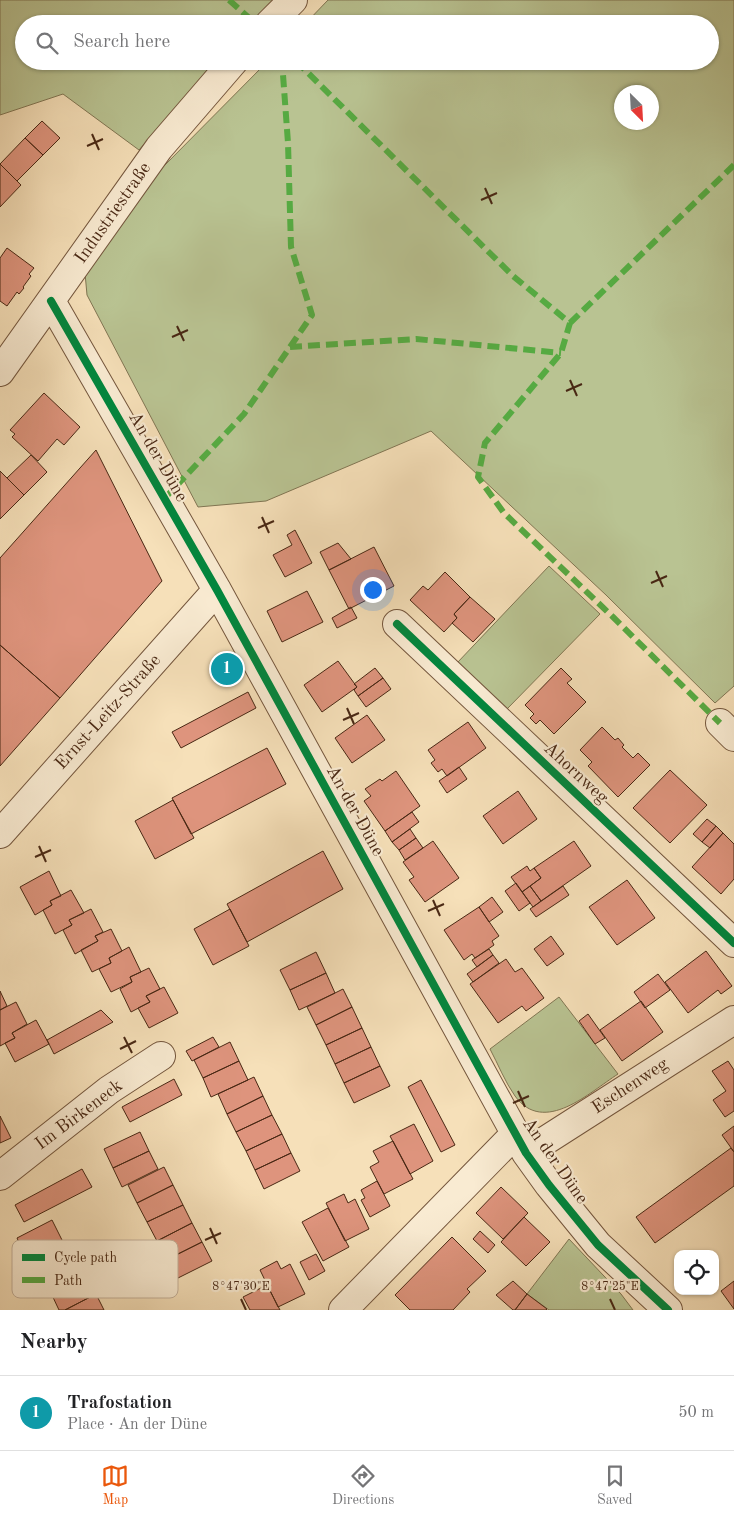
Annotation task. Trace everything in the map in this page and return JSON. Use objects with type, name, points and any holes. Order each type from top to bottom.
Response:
[{"type":"street","points":[[278,15],[293,0]]},
{"type":"street","name":"Industriestraße","points":[[0,372],[160,148],[226,70]]},
{"type":"street","name":"An der Düne","points":[[51,301],[217,590],[521,1143],[549,1185],[598,1245],[627,1274],[668,1310]]},
{"type":"street","name":"Ernst-Leitz-Straße","points":[[0,834],[217,590]]},
{"type":"street","name":"Ahornweg","points":[[397,624],[734,943]]},
{"type":"street","name":"Eschenweg","points":[[343,1310],[521,1143],[734,1020]]},
{"type":"street","name":"Im Birkeneck","points":[[0,1176],[109,1090],[161,1056]]},
{"type":"green space","points":[[0,0],[277,0],[263,15],[15,15],[15,70],[210,70],[139,150],[63,94],[0,115]]},
{"type":"green space","points":[[328,0],[734,0],[734,686],[715,703],[606,595],[431,431],[266,501],[198,507],[87,295],[85,273],[161,169],[259,70],[719,70],[719,15],[314,15]]},
{"type":"green space","points":[[549,566],[600,614],[507,709],[457,663]]},
{"type":"green space","points":[[559,997],[618,1074],[567,1107],[539,1112],[527,1107],[515,1096],[490,1049]]},
{"type":"green space","points":[[569,1239],[621,1294],[633,1310],[549,1310],[527,1294]]},
{"type":"building","points":[[42,121],[60,138],[43,155],[25,138]]},
{"type":"building","points":[[25,138],[43,155],[17,181],[0,164]]},
{"type":"building","points":[[0,164],[21,185],[0,207]]},
{"type":"building","points":[[7,248],[34,268],[29,274],[31,276],[24,288],[19,294],[17,292],[7,306],[0,301],[0,258]]},
{"type":"building","points":[[44,393],[80,427],[64,445],[57,439],[38,461],[12,437],[15,434],[10,430]]},
{"type":"building","points":[[96,450],[162,581],[60,698],[0,645],[0,558]]},
{"type":"building","points":[[31,455],[47,472],[24,495],[7,478]]},
{"type":"building","points":[[0,471],[24,495],[0,519]]},
{"type":"building","points":[[295,530],[312,563],[285,577],[273,555],[292,545],[287,535]]},
{"type":"building","points":[[338,543],[351,559],[329,570],[320,552]]},
{"type":"building","points":[[374,547],[394,586],[349,609],[329,570]]},
{"type":"building","points":[[445,572],[470,597],[454,614],[457,618],[444,632],[410,600],[423,586],[428,590]]},
{"type":"building","points":[[307,591],[323,622],[282,642],[267,611]]},
{"type":"building","points":[[470,597],[495,619],[473,642],[452,623],[457,618],[454,614]]},
{"type":"building","points":[[351,607],[357,618],[337,628],[332,618]]},
{"type":"building","points":[[0,645],[60,698],[0,766]]},
{"type":"building","points":[[338,661],[357,687],[322,712],[304,685]]},
{"type":"building","points":[[375,668],[383,678],[358,696],[354,690],[357,687],[354,684]]},
{"type":"building","points":[[561,668],[572,679],[567,683],[586,702],[554,734],[540,720],[536,724],[530,718],[534,714],[525,705]]},
{"type":"building","points":[[383,678],[391,689],[366,707],[358,696]]},
{"type":"building","points":[[248,692],[256,708],[181,748],[172,732]]},
{"type":"building","points":[[367,715],[385,740],[352,763],[335,738]]},
{"type":"building","points":[[468,722],[486,748],[447,776],[442,769],[438,772],[431,763],[435,760],[428,750]]},
{"type":"building","points":[[602,727],[615,740],[618,738],[624,745],[622,747],[633,758],[638,753],[650,765],[618,797],[588,766],[592,762],[580,750]]},
{"type":"building","points":[[267,748],[286,784],[191,834],[172,798]]},
{"type":"building","points":[[459,767],[467,779],[447,793],[439,781]]},
{"type":"building","points":[[670,770],[707,805],[670,843],[633,808]]},
{"type":"building","points":[[396,771],[420,806],[385,831],[364,801],[371,796],[365,789],[380,779],[382,781]]},
{"type":"building","points":[[518,791],[537,819],[503,844],[483,816]]},
{"type":"building","points":[[173,800],[194,838],[155,859],[135,821]]},
{"type":"building","points":[[412,812],[419,822],[392,842],[385,831]]},
{"type":"building","points":[[707,819],[716,826],[702,842],[693,834]]},
{"type":"building","points":[[716,826],[723,833],[710,848],[702,842]]},
{"type":"building","points":[[410,829],[416,838],[399,850],[392,842]]},
{"type":"building","points":[[723,833],[734,844],[734,879],[721,894],[692,867]]},
{"type":"building","points":[[416,838],[423,848],[405,860],[399,850]]},
{"type":"building","points":[[433,841],[459,878],[425,902],[409,880],[414,877],[403,862]]},
{"type":"building","points":[[574,841],[591,866],[541,901],[530,886],[541,878],[534,868]]},
{"type":"building","points":[[323,851],[343,889],[247,942],[227,904]]},
{"type":"building","points":[[527,866],[530,871],[534,868],[541,878],[522,892],[511,877]]},
{"type":"building","points":[[49,871],[61,896],[50,901],[52,905],[35,915],[20,887]]},
{"type":"building","points":[[627,880],[655,918],[617,945],[589,907]]},
{"type":"building","points":[[516,883],[530,903],[519,911],[505,891]]},
{"type":"building","points":[[530,886],[541,901],[533,907],[522,892]]},
{"type":"building","points":[[563,886],[569,895],[536,917],[530,909]]},
{"type":"building","points":[[71,890],[84,913],[69,920],[72,925],[55,934],[43,910],[52,905],[50,901]]},
{"type":"building","points":[[492,897],[503,912],[489,922],[479,907]]},
{"type":"building","points":[[479,907],[499,936],[492,941],[494,945],[475,958],[472,954],[464,960],[444,930]]},
{"type":"building","points":[[91,909],[103,932],[95,936],[98,941],[75,954],[63,930],[72,925],[69,920]]},
{"type":"building","points":[[230,909],[249,946],[213,965],[194,929]]},
{"type":"building","points":[[111,929],[122,951],[109,958],[111,963],[92,972],[81,950],[98,941],[95,936]]},
{"type":"building","points":[[551,936],[564,954],[547,966],[534,949]]},
{"type":"building","points":[[129,947],[141,972],[130,977],[132,982],[111,992],[99,969],[111,963],[109,958]]},
{"type":"building","points":[[489,949],[493,955],[477,967],[472,960]]},
{"type":"building","points":[[706,951],[732,986],[721,994],[718,990],[688,1013],[665,982]]},
{"type":"building","points":[[316,952],[326,973],[290,990],[280,970]]},
{"type":"building","points":[[493,955],[499,963],[473,982],[467,974]]},
{"type":"building","points":[[506,959],[515,972],[522,968],[544,998],[526,1011],[522,1006],[498,1023],[470,984]]},
{"type":"building","points":[[149,968],[160,989],[146,996],[150,1002],[131,1012],[120,989],[132,982],[130,977]]},
{"type":"building","points":[[326,973],[335,993],[299,1010],[290,990]]},
{"type":"building","points":[[658,974],[670,990],[645,1008],[634,992]]},
{"type":"building","points":[[164,987],[178,1013],[149,1028],[138,1008],[150,1002],[146,996]]},
{"type":"building","points":[[343,989],[352,1007],[316,1025],[307,1007]]},
{"type":"building","points":[[0,991],[7,1006],[0,1010]]},
{"type":"building","points":[[641,1001],[663,1032],[622,1061],[600,1030]]},
{"type":"building","points":[[16,1002],[27,1024],[12,1033],[15,1038],[0,1046],[0,1010]]},
{"type":"building","points":[[352,1007],[362,1028],[326,1045],[316,1025]]},
{"type":"building","points":[[101,1010],[113,1022],[54,1054],[47,1040]]},
{"type":"building","points":[[588,1014],[605,1038],[595,1044],[579,1021]]},
{"type":"building","points":[[36,1020],[49,1044],[15,1062],[5,1043],[15,1038],[12,1033]]},
{"type":"building","points":[[362,1028],[371,1047],[335,1064],[326,1045]]},
{"type":"building","points":[[213,1037],[219,1047],[192,1061],[186,1051]]},
{"type":"building","points":[[230,1042],[239,1061],[203,1078],[194,1060]]},
{"type":"building","points":[[371,1047],[380,1066],[344,1083],[335,1064]]},
{"type":"building","points":[[239,1061],[248,1080],[211,1097],[203,1078]]},
{"type":"building","points":[[728,1061],[734,1070],[734,1111],[725,1117],[713,1100],[726,1091],[712,1071]]},
{"type":"building","points":[[380,1066],[390,1086],[354,1103],[344,1083]]},
{"type":"building","points":[[254,1077],[263,1096],[227,1114],[218,1094]]},
{"type":"building","points":[[174,1079],[182,1095],[130,1122],[122,1107]]},
{"type":"building","points":[[421,1080],[455,1145],[441,1152],[408,1087]]},
{"type":"building","points":[[263,1096],[272,1115],[236,1132],[227,1114]]},
{"type":"building","points":[[272,1115],[282,1134],[246,1151],[236,1132]]},
{"type":"building","points":[[0,1116],[11,1138],[0,1143]]},
{"type":"building","points":[[414,1124],[433,1161],[410,1174],[390,1136]]},
{"type":"building","points":[[734,1126],[734,1152],[722,1135]]},
{"type":"building","points":[[140,1132],[149,1151],[113,1168],[104,1149]]},
{"type":"building","points":[[282,1134],[291,1153],[255,1170],[246,1151]]},
{"type":"building","points":[[393,1141],[413,1179],[384,1194],[370,1167],[379,1162],[373,1151]]},
{"type":"building","points":[[731,1148],[734,1152],[734,1186],[655,1243],[636,1217]]},
{"type":"building","points":[[149,1151],[158,1169],[122,1187],[113,1168]]},
{"type":"building","points":[[291,1153],[300,1171],[264,1189],[255,1170]]},
{"type":"building","points":[[164,1167],[173,1185],[137,1203],[128,1185]]},
{"type":"building","points":[[82,1169],[92,1187],[24,1222],[15,1205]]},
{"type":"building","points":[[377,1181],[390,1206],[370,1217],[361,1200],[365,1198],[361,1190]]},
{"type":"building","points":[[173,1185],[183,1205],[147,1222],[137,1203]]},
{"type":"building","points":[[501,1187],[528,1213],[503,1239],[476,1213]]},
{"type":"building","points":[[344,1194],[348,1203],[355,1199],[369,1229],[345,1241],[326,1203]]},
{"type":"building","points":[[183,1205],[192,1223],[156,1240],[147,1222]]},
{"type":"building","points":[[328,1208],[349,1247],[323,1261],[302,1222]]},
{"type":"building","points":[[524,1217],[550,1242],[526,1266],[501,1242]]},
{"type":"building","points":[[52,1220],[62,1240],[18,1240],[17,1238]]},
{"type":"building","points":[[192,1223],[202,1242],[178,1254],[178,1240],[159,1240]]},
{"type":"building","points":[[480,1231],[495,1245],[488,1253],[473,1239]]},
{"type":"building","points":[[452,1237],[486,1271],[467,1289],[470,1292],[453,1310],[410,1310],[395,1295]]},
{"type":"building","points":[[202,1242],[212,1261],[178,1278],[178,1254]]},
{"type":"building","points":[[316,1254],[325,1271],[309,1280],[300,1262]]},
{"type":"building","points":[[277,1261],[281,1269],[290,1264],[305,1294],[278,1307],[260,1270]]},
{"type":"building","points":[[513,1281],[527,1294],[515,1310],[496,1295]]},
{"type":"building","points":[[734,1281],[734,1309],[721,1291]]},
{"type":"building","points":[[267,1285],[280,1310],[250,1310],[243,1297]]},
{"type":"building","points":[[527,1294],[547,1309],[515,1310]]},
{"type":"building","points":[[53,1298],[88,1298],[65,1310],[59,1310]]},
{"type":"building","points":[[88,1298],[98,1298],[104,1310],[65,1310]]},
{"type":"marked path","points":[[229,0],[246,15]]},
{"type":"marked path","points":[[164,499],[244,414],[312,315],[291,247],[288,143],[283,70]]},
{"type":"marked path","points":[[305,70],[513,276],[570,323],[561,353],[485,443],[478,477],[504,513],[720,723]]},
{"type":"marked path","points":[[570,323],[734,165]]},
{"type":"marked path","points":[[290,347],[416,339],[561,353]]},
{"type":"cycle path","points":[[51,301],[217,590],[526,1153],[549,1185],[598,1245],[668,1310]]},
{"type":"cycle path","points":[[397,624],[734,943]]},
{"type":"place","name":"Trafostation","points":[[227,669]]}]
